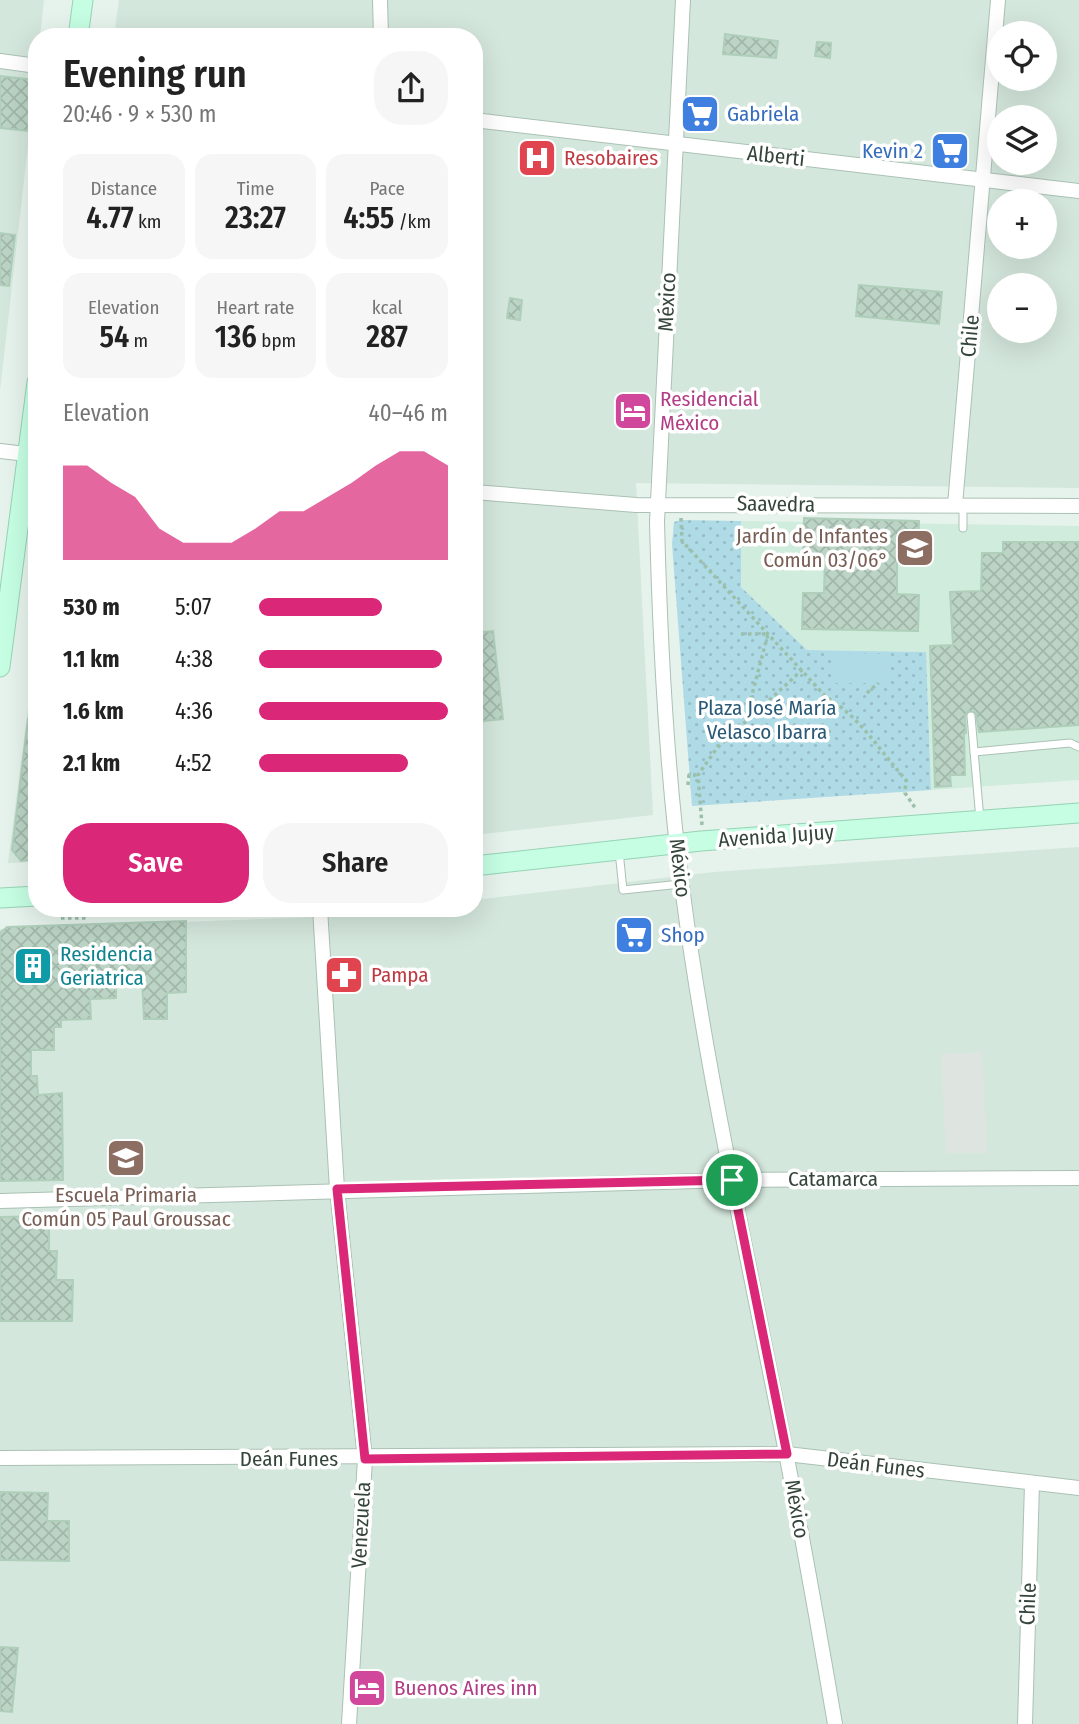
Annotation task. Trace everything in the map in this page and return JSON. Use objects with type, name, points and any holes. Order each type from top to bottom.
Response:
[{"type":"main road","points":[[79,28],[83,0]]},
{"type":"main road","points":[[0,667],[28,481]]},
{"type":"main road","name":"Avenida Jujuy","points":[[483,865],[701,841],[1079,813]]},
{"type":"main road","points":[[0,898],[28,896]]},
{"type":"street","points":[[380,0],[381,28]]},
{"type":"street","name":"México","points":[[683,0],[658,504],[659,595],[676,844],[732,1180],[787,1454],[835,1724]]},
{"type":"street","name":"Chile","points":[[959,505],[982,179],[998,0]]},
{"type":"street","points":[[0,61],[28,65]]},
{"type":"street","name":"Alberti","points":[[483,121],[1079,191]]},
{"type":"street","points":[[0,451],[28,454]]},
{"type":"street","name":"Saavedra","points":[[483,493],[658,504],[1079,506]]},
{"type":"street","name":"Venezuela","points":[[321,917],[337,1189],[365,1459],[349,1724]]},
{"type":"street","name":"Catamarca","points":[[0,1200],[732,1180],[1079,1178]]},
{"type":"street","name":"Deán Funes","points":[[0,1458],[365,1459],[787,1454],[1079,1488]]},
{"type":"street","name":"Chile","points":[[1025,1724],[1031,1484]]},
{"type":"lane","points":[[959,505],[963,528]]},
{"type":"lane","points":[[971,716],[981,821]]},
{"type":"lane","points":[[974,752],[1070,743],[1079,747]]},
{"type":"lane","points":[[619,850],[622,890],[681,884]]},
{"type":"path","points":[[682,541],[827,698],[838,704],[906,780],[905,793],[928,825]]},
{"type":"path","points":[[741,634],[768,634]]},
{"type":"path","points":[[745,722],[768,634]]},
{"type":"path","points":[[701,841],[703,806],[698,775],[717,748],[802,670]]},
{"type":"path","points":[[867,693],[878,683]]},
{"type":"path","points":[[61,918],[89,918]]},
{"type":"shaded area","points":[[0,0],[44,0],[41,28],[28,28],[28,146],[0,391]]},
{"type":"shaded area","points":[[119,0],[1079,0],[1079,488],[636,483],[653,815],[483,834],[483,28],[115,28]]},
{"type":"shaded area","points":[[741,521],[1079,526],[1079,780],[931,790],[926,652],[807,650],[741,587]]},
{"type":"shaded area","points":[[28,708],[28,862],[8,863]]},
{"type":"shaded area","points":[[1079,847],[1079,1724],[0,1724],[0,929],[316,917],[483,917],[483,899],[714,872]]},
{"type":"shaded area","points":[[982,1052],[987,1153],[946,1153],[941,1054]]},
{"type":"green space","name":"Plaza José María Velasco Ibarra","points":[[741,521],[741,587],[807,650],[926,652],[931,790],[692,806],[672,544],[674,522]]},
{"type":"green space","points":[[833,653],[890,654],[890,683],[833,683]]},
{"type":"building","points":[[725,34],[778,41],[776,58],[723,54]]},
{"type":"building","points":[[817,42],[831,43],[830,58],[815,56]]},
{"type":"building","points":[[0,76],[28,79],[28,131],[0,128]]},
{"type":"building","points":[[0,233],[15,235],[9,286],[0,285]]},
{"type":"building","points":[[859,285],[942,292],[939,324],[856,316]]},
{"type":"building","points":[[510,298],[522,300],[520,320],[507,318]]},
{"type":"building","points":[[804,518],[919,521],[918,558],[897,557],[897,594],[919,595],[918,631],[802,629],[803,593],[824,593],[825,557],[803,557]]},
{"type":"building","points":[[1003,542],[1079,542],[1079,725],[979,732],[976,713],[968,711],[964,733],[965,775],[950,775],[951,786],[935,787],[930,646],[953,645],[950,592],[981,591],[982,553],[1003,553]]},
{"type":"building","points":[[493,631],[503,719],[483,721],[483,632]]},
{"type":"building","points":[[28,719],[28,860],[21,861],[12,850]]},
{"type":"building","points":[[186,921],[186,992],[167,993],[167,1019],[144,1019],[142,980],[116,981],[116,998],[90,999],[91,1019],[61,1020],[61,1027],[54,1027],[54,1050],[31,1050],[31,1076],[37,1076],[38,1095],[62,1093],[63,1180],[0,1181],[0,933],[7,927]]},
{"type":"building","points":[[49,1216],[49,1251],[57,1251],[56,1280],[73,1280],[72,1321],[0,1321],[0,1217]]},
{"type":"building","points":[[0,1492],[48,1493],[47,1521],[69,1521],[69,1561],[0,1560]]},
{"type":"building","points":[[0,1647],[18,1648],[12,1712],[0,1711]]},
{"type":"place","name":"Gabriela","points":[[700,114]]},
{"type":"place","name":"Kevin 2","points":[[950,151]]},
{"type":"place","name":"Resobaires","points":[[537,158]]},
{"type":"place","name":"Residencial México","points":[[633,411]]},
{"type":"place","name":"Jardín de Infantes Común 03/06°","points":[[915,548]]},
{"type":"place","name":"Shop","points":[[634,935]]},
{"type":"place","name":"Residencia Geriatrica","points":[[33,966]]},
{"type":"place","name":"Pampa","points":[[344,975]]},
{"type":"place","name":"Escuela Primaria Común 05 Paul Groussac","points":[[126,1158]]},
{"type":"place","name":"Buenos Aires inn","points":[[367,1688]]},
{"type":"route","points":[[732,1180],[787,1454],[365,1459],[337,1189],[732,1180]]}]
